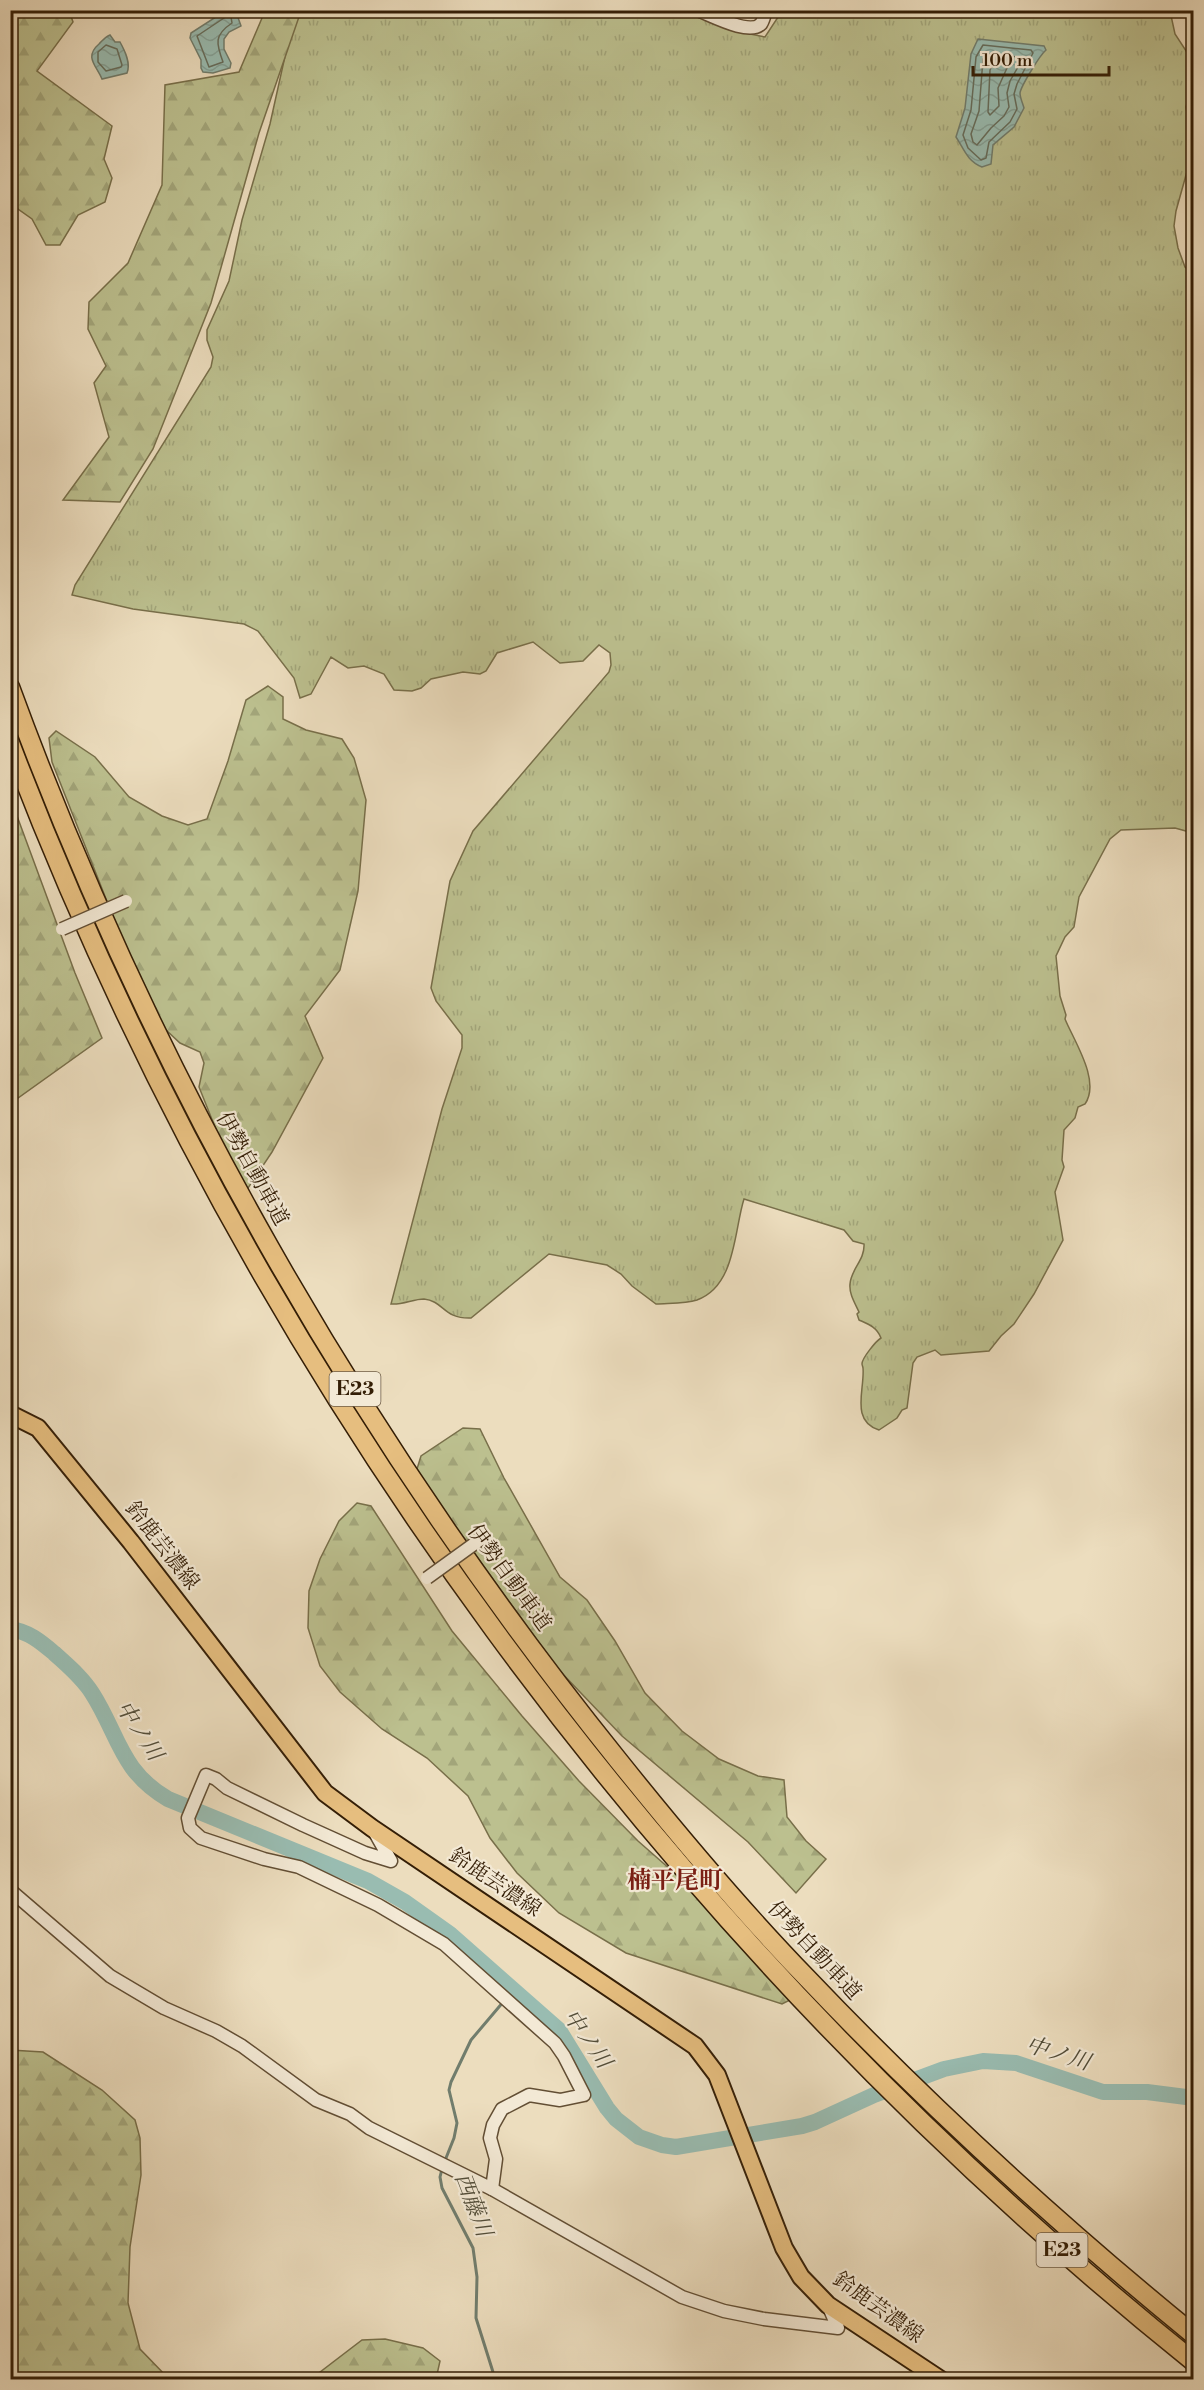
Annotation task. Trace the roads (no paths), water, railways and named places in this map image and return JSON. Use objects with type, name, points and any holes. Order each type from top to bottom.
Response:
[{"type":"highway","name":"伊勢自動車道","points":[[10,687],[97,902],[188,1097],[265,1239],[367,1410],[467,1559],[574,1706],[711,1871],[835,2007],[949,2121],[1089,2247],[1194,2335]]},
{"type":"highway","name":"伊勢自動車道","points":[[10,743],[79,908],[171,1105],[245,1243],[324,1377],[427,1535],[564,1723],[696,1884],[820,2019],[935,2134],[1053,2242],[1194,2362]]},
{"type":"main road","name":"鈴鹿芸濃線","points":[[10,1414],[38,1428],[131,1542],[325,1793],[372,1828],[695,2046],[717,2075],[784,2247],[801,2277],[828,2305],[941,2379]]},
{"type":"street","points":[[697,10],[741,27],[753,28],[761,24],[766,10]]},
{"type":"street","points":[[62,928],[126,901]]},
{"type":"street","points":[[427,1578],[481,1539]]},
{"type":"street","points":[[372,1828],[391,1861],[303,1825],[227,1788],[216,1779],[206,1775],[188,1818],[190,1828],[201,1838],[264,1859],[299,1867],[378,1905],[444,1944],[555,2043],[584,2095],[560,2100],[529,2095],[502,2109],[493,2125],[490,2138],[496,2159],[492,2189]]},
{"type":"street","points":[[10,1890],[106,1974],[164,2008],[233,2041],[262,2059],[316,2100],[350,2114],[369,2128],[492,2189],[682,2297],[702,2305],[764,2319],[838,2328],[828,2305]]},
{"type":"water","points":[[225,11],[236,12],[241,26],[229,32],[224,39],[224,49],[231,63],[230,68],[213,73],[203,72],[201,60],[190,38],[191,33]]},
{"type":"water","points":[[110,35],[115,42],[120,42],[127,57],[128,69],[127,73],[102,79],[93,61],[92,53]]},
{"type":"water","points":[[978,39],[1044,46],[1046,50],[1021,89],[1020,95],[1024,108],[1014,127],[993,145],[991,164],[982,167],[969,158],[956,137],[965,108],[971,54]]},
{"type":"waterway","name":"中ノ川","points":[[10,1629],[23,1632],[39,1641],[84,1682],[101,1708],[130,1764],[152,1788],[168,1799],[368,1881],[405,1902],[450,1934],[559,2030],[607,2108],[616,2119],[639,2137],[676,2147],[802,2126],[874,2095],[944,2069],[983,2061],[1016,2063],[1103,2092],[1147,2092],[1194,2098]]},
{"type":"waterway","name":"西藤川","points":[[508,1996],[514,1989]]},
{"type":"waterway","name":"西藤川","points":[[444,2163],[457,2123],[449,2090],[451,2082],[471,2040],[504,2001]]},
{"type":"waterway","name":"西藤川","points":[[442,2169],[440,2177],[442,2188],[473,2248],[477,2277],[476,2318],[493,2372],[498,2380]]},
{"type":"district","name":"楠平尾町","points":[[675,1881]]}]
